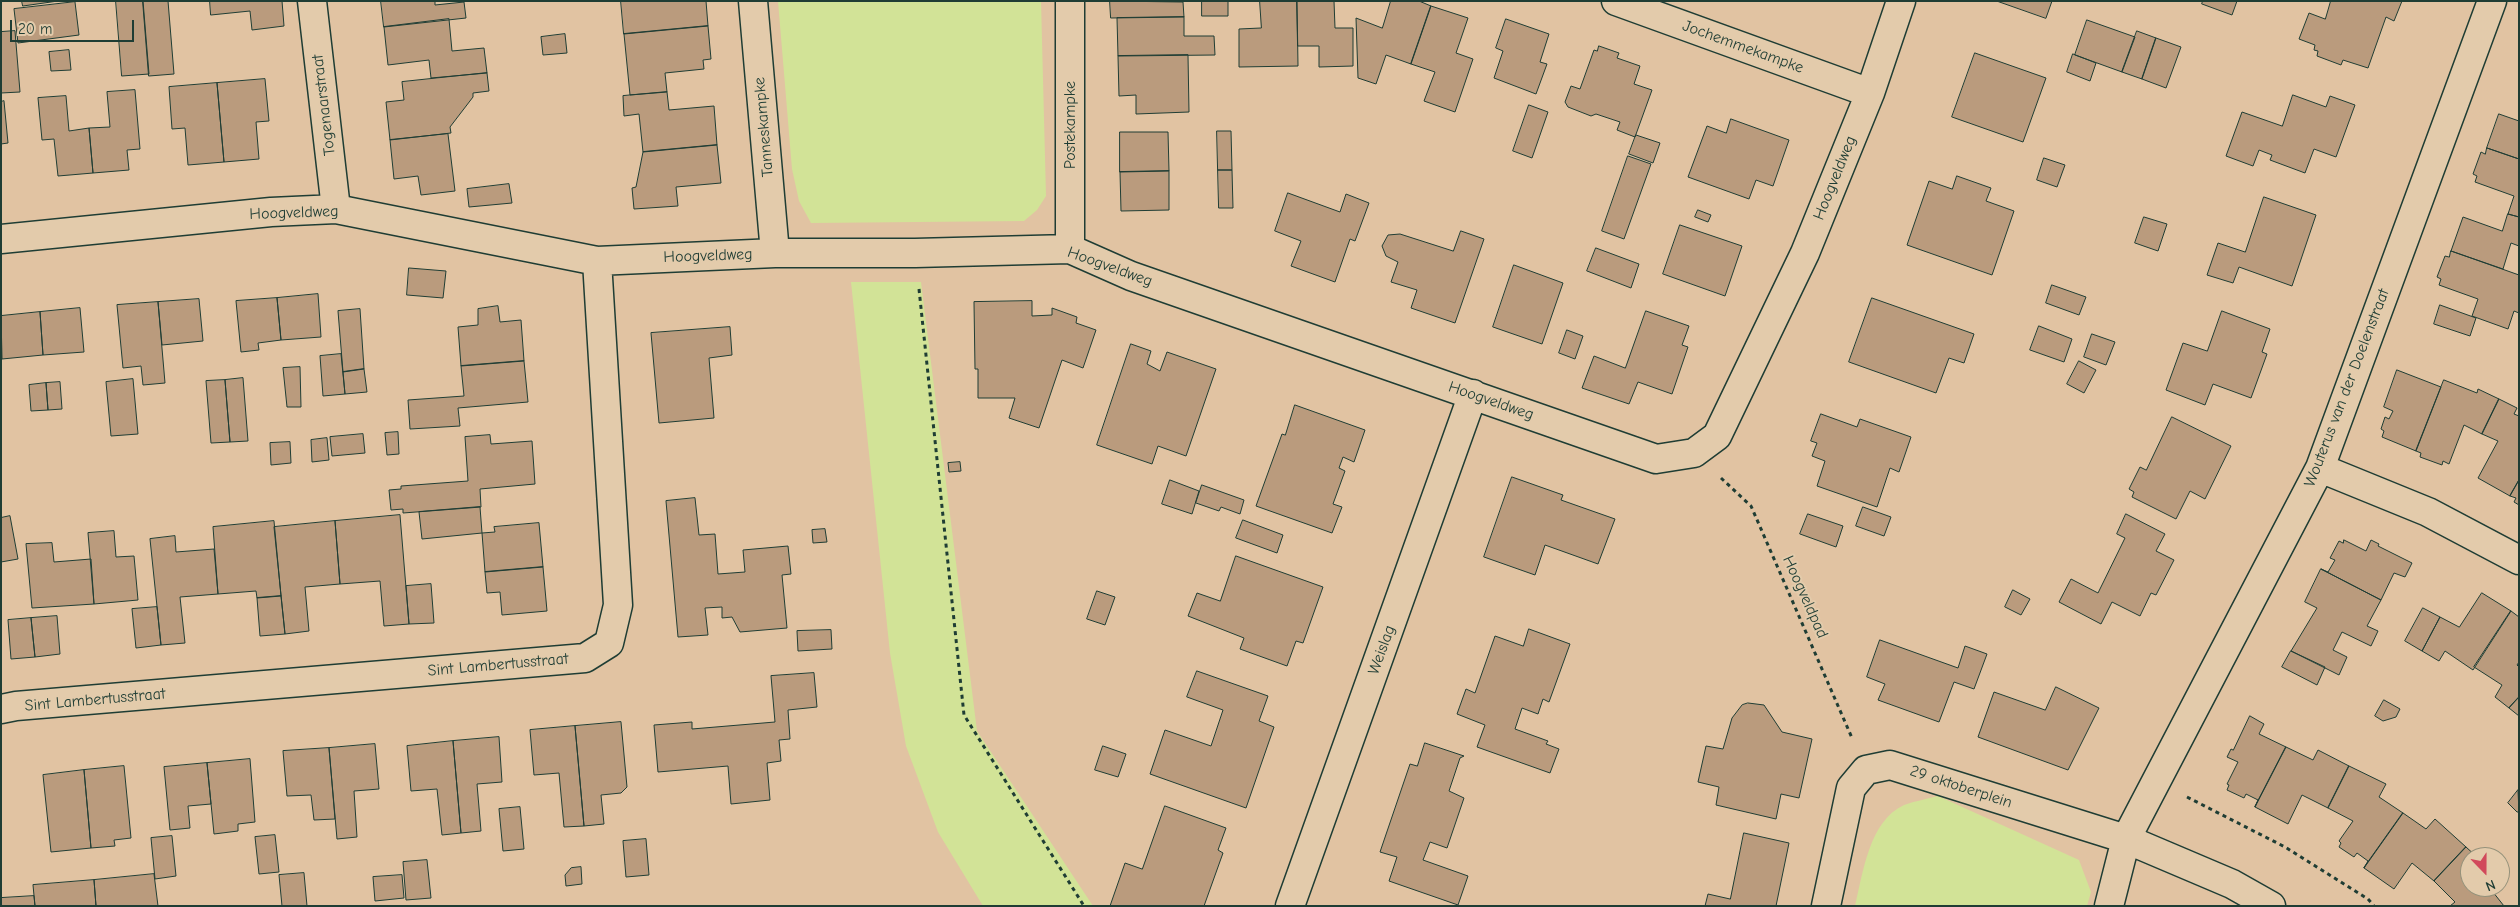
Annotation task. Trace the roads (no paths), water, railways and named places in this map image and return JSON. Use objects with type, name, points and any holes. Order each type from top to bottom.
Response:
[{"type":"street","name":"Togenaarstraat","points":[[312,1],[336,208]]},
{"type":"street","name":"Tanneskampke","points":[[753,1],[775,253]]},
{"type":"street","name":"Postekampke","points":[[1070,1],[1070,249]]},
{"type":"street","name":"Jochemmekampke","points":[[1616,1],[1870,93]]},
{"type":"street","name":"Hoogveldweg","points":[[1,239],[271,212],[336,208],[597,261],[775,253],[915,253],[1070,249],[1131,276],[1656,459],[1694,453],[1717,436],[1805,253],[1870,93],[1901,1]]},
{"type":"street","name":"Wouterus van der Doelenstraat","points":[[2126,839],[2320,468],[2492,1]]},
{"type":"street","name":"Sint Lambertusstraat","points":[[1,709],[16,706],[585,658],[608,643],[618,605],[597,261]]},
{"type":"street","name":"Weislag","points":[[1290,906],[1473,394]]},
{"type":"street","points":[[2320,468],[2428,512],[2519,560]]},
{"type":"street","name":"29 oktoberplein","points":[[1826,906],[1851,788],[1866,770],[1890,764],[2126,839],[2232,884],[2271,906]]},
{"type":"street","points":[[2109,906],[2126,839]]}]
